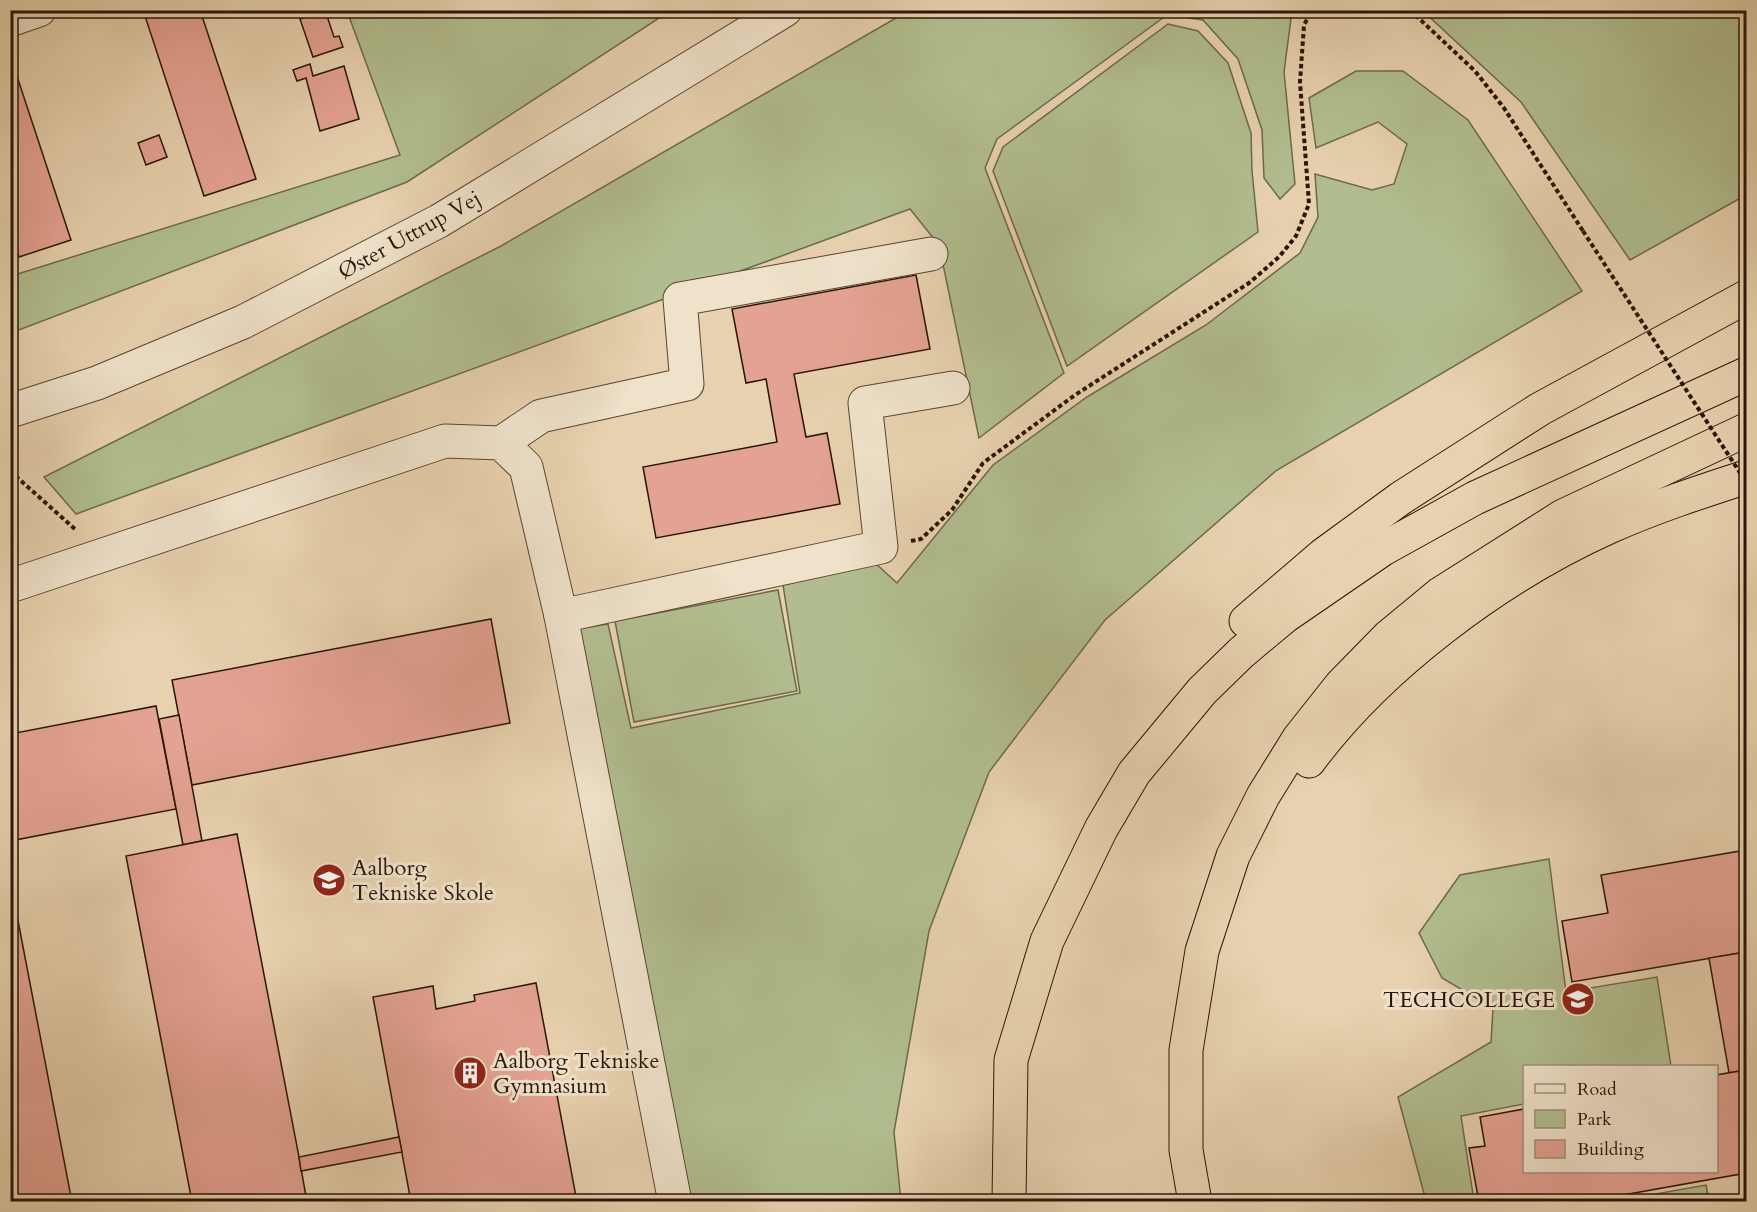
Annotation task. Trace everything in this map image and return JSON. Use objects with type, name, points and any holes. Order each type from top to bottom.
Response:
[{"type":"highway","points":[[1009,1202],[1011,1060],[1047,941],[1134,758],[1185,685],[1248,619],[1323,555],[1401,498],[1540,409],[1746,297]]},
{"type":"highway","points":[[1101,829],[1134,773],[1202,691],[1241,653],[1284,617],[1383,549],[1475,498],[1746,374]]},
{"type":"highway","points":[[1195,1202],[1186,1150],[1186,1050],[1202,951],[1233,856],[1263,795],[1299,738],[1341,685],[1388,637],[1440,594],[1563,516],[1746,430]]},
{"type":"highway","points":[[1233,856],[1353,708],[1392,671],[1481,601],[1522,573],[1564,549],[1610,527],[1676,500],[1746,477]]},
{"type":"street","points":[[10,20],[39,10]]},
{"type":"street","name":"Øster Uttrup Vej","points":[[10,411],[97,383],[243,322],[439,221],[785,10]]},
{"type":"street","points":[[10,586],[445,441],[501,443],[541,416],[687,384],[680,299],[931,254]]},
{"type":"street","points":[[561,616],[881,547],[865,403],[953,387]]},
{"type":"street","points":[[501,443],[526,467],[561,616],[675,1202]]},
{"type":"path","points":[[881,547],[921,539],[952,510],[983,463],[1075,395],[1250,283],[1285,250],[1296,236],[1309,204],[1300,82],[1304,25],[1312,10]]},
{"type":"path","points":[[1410,10],[1475,71],[1504,108],[1746,482]]},
{"type":"path","points":[[10,254],[14,265]]},
{"type":"path","points":[[10,471],[104,555]]},
{"type":"green space","points":[[347,11],[670,11],[407,182],[11,333],[11,276],[400,155]]},
{"type":"green space","points":[[908,11],[1292,11],[1284,72],[1295,184],[1280,199],[1264,178],[1262,130],[1238,59],[1203,20],[1167,15],[997,139],[985,168],[1064,373],[979,438],[939,245],[910,209],[76,514],[44,477],[501,246]]},
{"type":"green space","points":[[1423,11],[1746,11],[1746,195],[1630,260],[1521,102]]},
{"type":"green space","points":[[1168,24],[1198,31],[1228,63],[1251,133],[1258,232],[1067,366],[993,171],[1003,147]]},
{"type":"green space","points":[[1356,71],[1403,71],[1468,120],[1582,291],[1277,470],[1105,620],[989,772],[929,931],[894,1132],[901,1201],[676,1201],[576,629],[608,624],[631,728],[800,693],[783,585],[873,561],[897,583],[993,465],[1087,397],[1206,325],[1300,253],[1318,217],[1315,174],[1372,190],[1394,184],[1407,144],[1378,122],[1316,148],[1309,98]]},
{"type":"green space","points":[[778,590],[797,691],[634,722],[615,621]]},
{"type":"green space","points":[[1549,859],[1566,992],[1657,977],[1671,1065],[1523,1065],[1523,1104],[1461,1116],[1474,1201],[1426,1201],[1398,1097],[1491,1042],[1493,1008],[1442,978],[1419,933],[1460,875]]},
{"type":"green space","points":[[1706,1185],[1709,1201],[1616,1201]]},
{"type":"building","points":[[152,10],[200,10],[256,179],[204,196],[144,13]]},
{"type":"building","points":[[325,10],[334,37],[339,36],[343,47],[313,57],[300,19]]},
{"type":"building","points":[[11,58],[71,240],[19,257],[10,230]]},
{"type":"building","points":[[310,64],[313,76],[344,66],[359,119],[320,131],[306,78],[297,81],[293,70]]},
{"type":"building","points":[[159,135],[167,157],[146,165],[138,143]]},
{"type":"building","points":[[916,275],[930,349],[794,374],[806,437],[827,433],[840,504],[656,538],[643,467],[777,442],[766,379],[746,383],[732,309]]},
{"type":"building","points":[[491,619],[510,723],[192,785],[172,680]]},
{"type":"building","points":[[156,706],[176,809],[10,841],[10,734]]},
{"type":"building","points":[[179,715],[202,841],[183,845],[159,719]]},
{"type":"building","points":[[237,834],[307,1202],[192,1202],[126,856]]},
{"type":"building","points":[[1746,850],[1746,952],[1572,982],[1562,921],[1608,913],[1601,875]]},
{"type":"building","points":[[10,879],[72,1202],[10,1202]]},
{"type":"building","points":[[1746,952],[1746,1070],[1729,1073],[1709,958]]},
{"type":"building","name":"Aalborg Tekniske Gymnasium","points":[[536,983],[577,1202],[411,1202],[373,997],[433,986],[436,1009],[475,1001],[474,995]]},
{"type":"building","points":[[1746,1070],[1746,1173],[1584,1202],[1479,1202],[1469,1148],[1485,1146],[1480,1117],[1523,1109],[1523,1173],[1718,1173],[1718,1075]]},
{"type":"building","points":[[399,1137],[402,1152],[301,1171],[299,1157]]},
{"type":"place","name":"Aalborg Tekniske Skole","points":[[329,880]]},
{"type":"place","name":"TECHCOLLEGE","points":[[1578,999]]},
{"type":"place","name":"Aalborg Tekniske Gymnasium","points":[[470,1073]]}]
